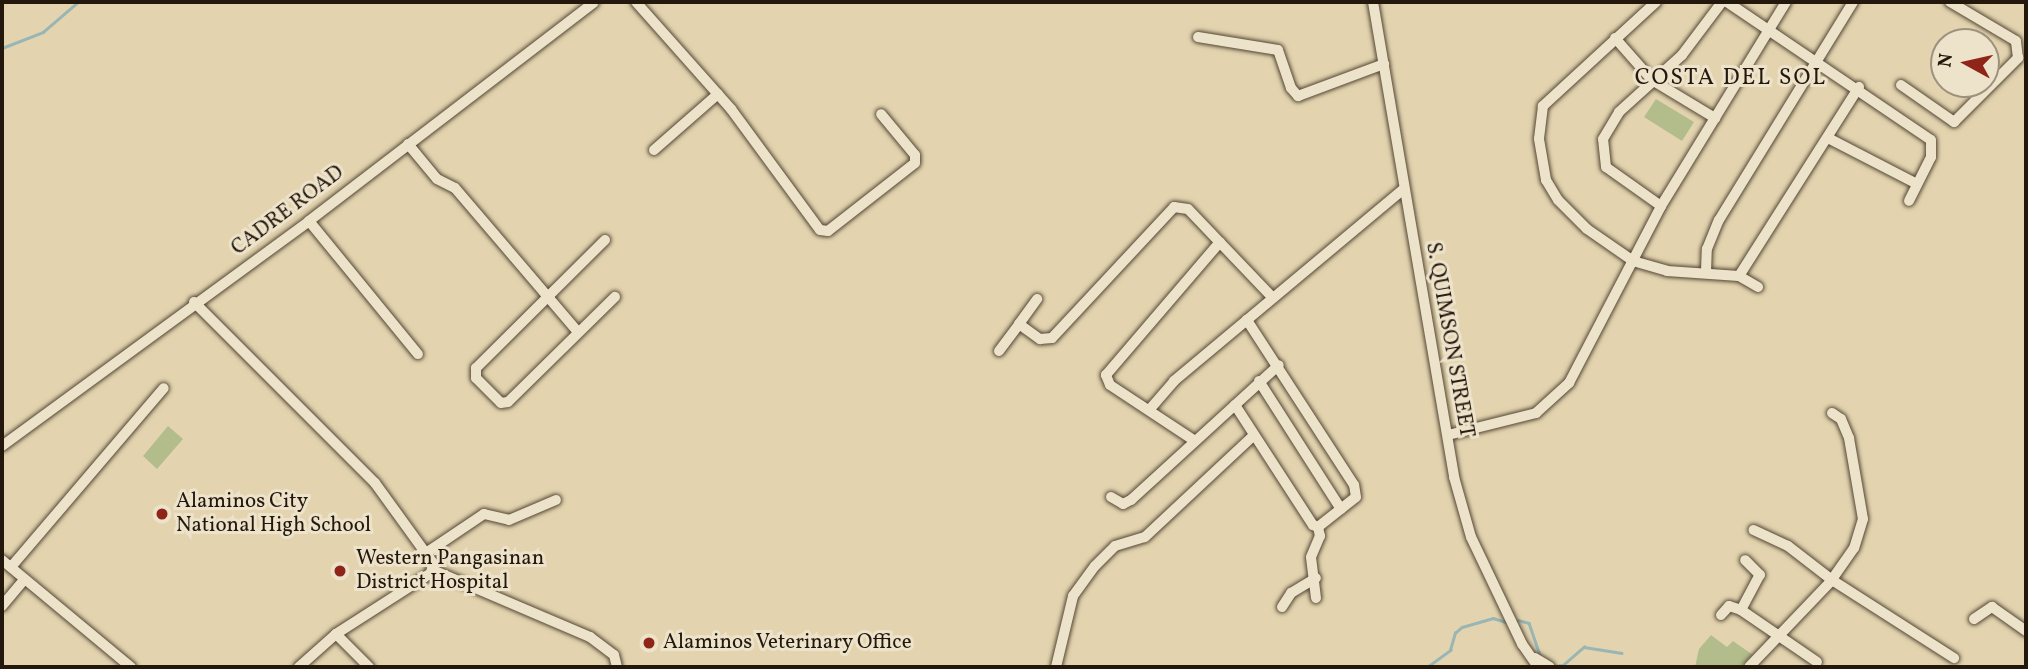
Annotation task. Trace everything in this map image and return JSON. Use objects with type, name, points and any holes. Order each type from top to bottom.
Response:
[{"type":"street","name":"CADRE ROAD","points":[[2,446],[309,221],[594,2]]},
{"type":"street","points":[[636,2],[718,94],[817,227],[824,231],[915,163],[915,155],[881,114]]},
{"type":"street","name":"S. QUIMSON STREET","points":[[1373,2],[1448,435],[1471,537],[1522,645],[1536,663]]},
{"type":"street","points":[[1656,2],[1549,97],[1540,116],[1539,139],[1546,180],[1558,200],[1596,237],[1633,261],[1667,271],[1740,276],[1758,287]]},
{"type":"street","points":[[1661,206],[1606,167],[1602,149],[1608,126],[1652,80],[1682,55],[1725,2],[1859,87],[1933,144],[1909,201]]},
{"type":"street","points":[[1448,435],[1536,413],[1553,402],[1569,383],[1661,206],[1786,2]]},
{"type":"street","points":[[1706,272],[1707,249],[1715,228],[1853,2]]},
{"type":"street","points":[[1901,85],[1954,122],[2018,58],[2016,41],[1950,2]]},
{"type":"street","points":[[1198,37],[1278,50],[1296,96],[1384,64]]},
{"type":"street","points":[[1615,38],[1652,80],[1715,117]]},
{"type":"street","points":[[1740,276],[1859,87]]},
{"type":"street","points":[[654,150],[718,94]]},
{"type":"street","points":[[1828,138],[1917,184]]},
{"type":"street","points":[[408,144],[437,179],[456,188],[577,331]]},
{"type":"street","points":[[1150,409],[1174,381],[1404,189]]},
{"type":"street","points":[[1019,324],[1040,339],[1052,338],[1174,207],[1188,209],[1273,298]]},
{"type":"street","points":[[309,221],[418,354]]},
{"type":"street","points":[[605,240],[545,295],[476,368],[476,378],[506,403],[577,331],[615,297]]},
{"type":"street","points":[[1195,441],[1110,385],[1107,371],[1220,242]]},
{"type":"street","points":[[999,351],[1037,299]]},
{"type":"street","points":[[194,303],[375,483],[426,552],[433,570],[590,637],[614,655],[617,667]]},
{"type":"street","points":[[1247,320],[1279,365],[1356,491],[1341,509],[1318,527]]},
{"type":"street","points":[[1111,497],[1123,504],[1131,500],[1279,365]]},
{"type":"street","points":[[1259,381],[1341,509]]},
{"type":"street","points":[[11,567],[164,388]]},
{"type":"street","points":[[1235,405],[1311,523],[1318,527],[1320,536],[1311,557],[1316,578],[1316,598]]},
{"type":"street","points":[[1749,667],[1782,638],[1806,611],[1854,548],[1863,519],[1849,438],[1841,419],[1832,414]]},
{"type":"street","points":[[1056,667],[1073,596],[1096,566],[1115,546],[1145,537],[1254,435]]},
{"type":"street","points":[[426,552],[484,513],[509,520],[556,500]]},
{"type":"street","points":[[1754,530],[1788,547],[1832,580],[1954,658]]},
{"type":"street","points":[[2,560],[131,667]]},
{"type":"street","points":[[1741,610],[1760,575],[1745,560]]},
{"type":"street","points":[[299,667],[336,634],[433,570]]},
{"type":"street","points":[[1282,607],[1291,593],[1316,578]]},
{"type":"street","points":[[2,606],[25,579]]},
{"type":"street","points":[[1721,615],[1729,606],[1741,610],[1817,662]]},
{"type":"street","points":[[1974,619],[1986,607],[1992,607],[2026,631]]},
{"type":"street","points":[[336,634],[369,667]]},
{"type":"street","points":[[1536,663],[1550,667]]},
{"type":"green space","points":[[1656,99],[1694,122],[1682,141],[1644,117]]},
{"type":"green space","points":[[168,426],[183,439],[157,469],[143,456]]},
{"type":"green space","points":[[1711,635],[1727,647],[1733,641],[1753,655],[1739,667],[1695,667],[1699,649]]},
{"type":"waterway","points":[[2,48],[43,32],[78,2]]},
{"type":"waterway","points":[[1427,667],[1450,650],[1455,633],[1462,627],[1493,618],[1506,622]]},
{"type":"waterway","points":[[1518,620],[1529,623],[1541,658]]},
{"type":"waterway","points":[[1552,666],[1563,665],[1584,647],[1622,653]]},
{"type":"place","name":"Alaminos City National High School","points":[[162,514]]},
{"type":"place","name":"Western Pangasinan District Hospital","points":[[340,571]]},
{"type":"place","name":"Alaminos Veterinary Office","points":[[649,643]]},
{"type":"district","name":"COSTA DEL SOL","points":[[1731,78]]}]
